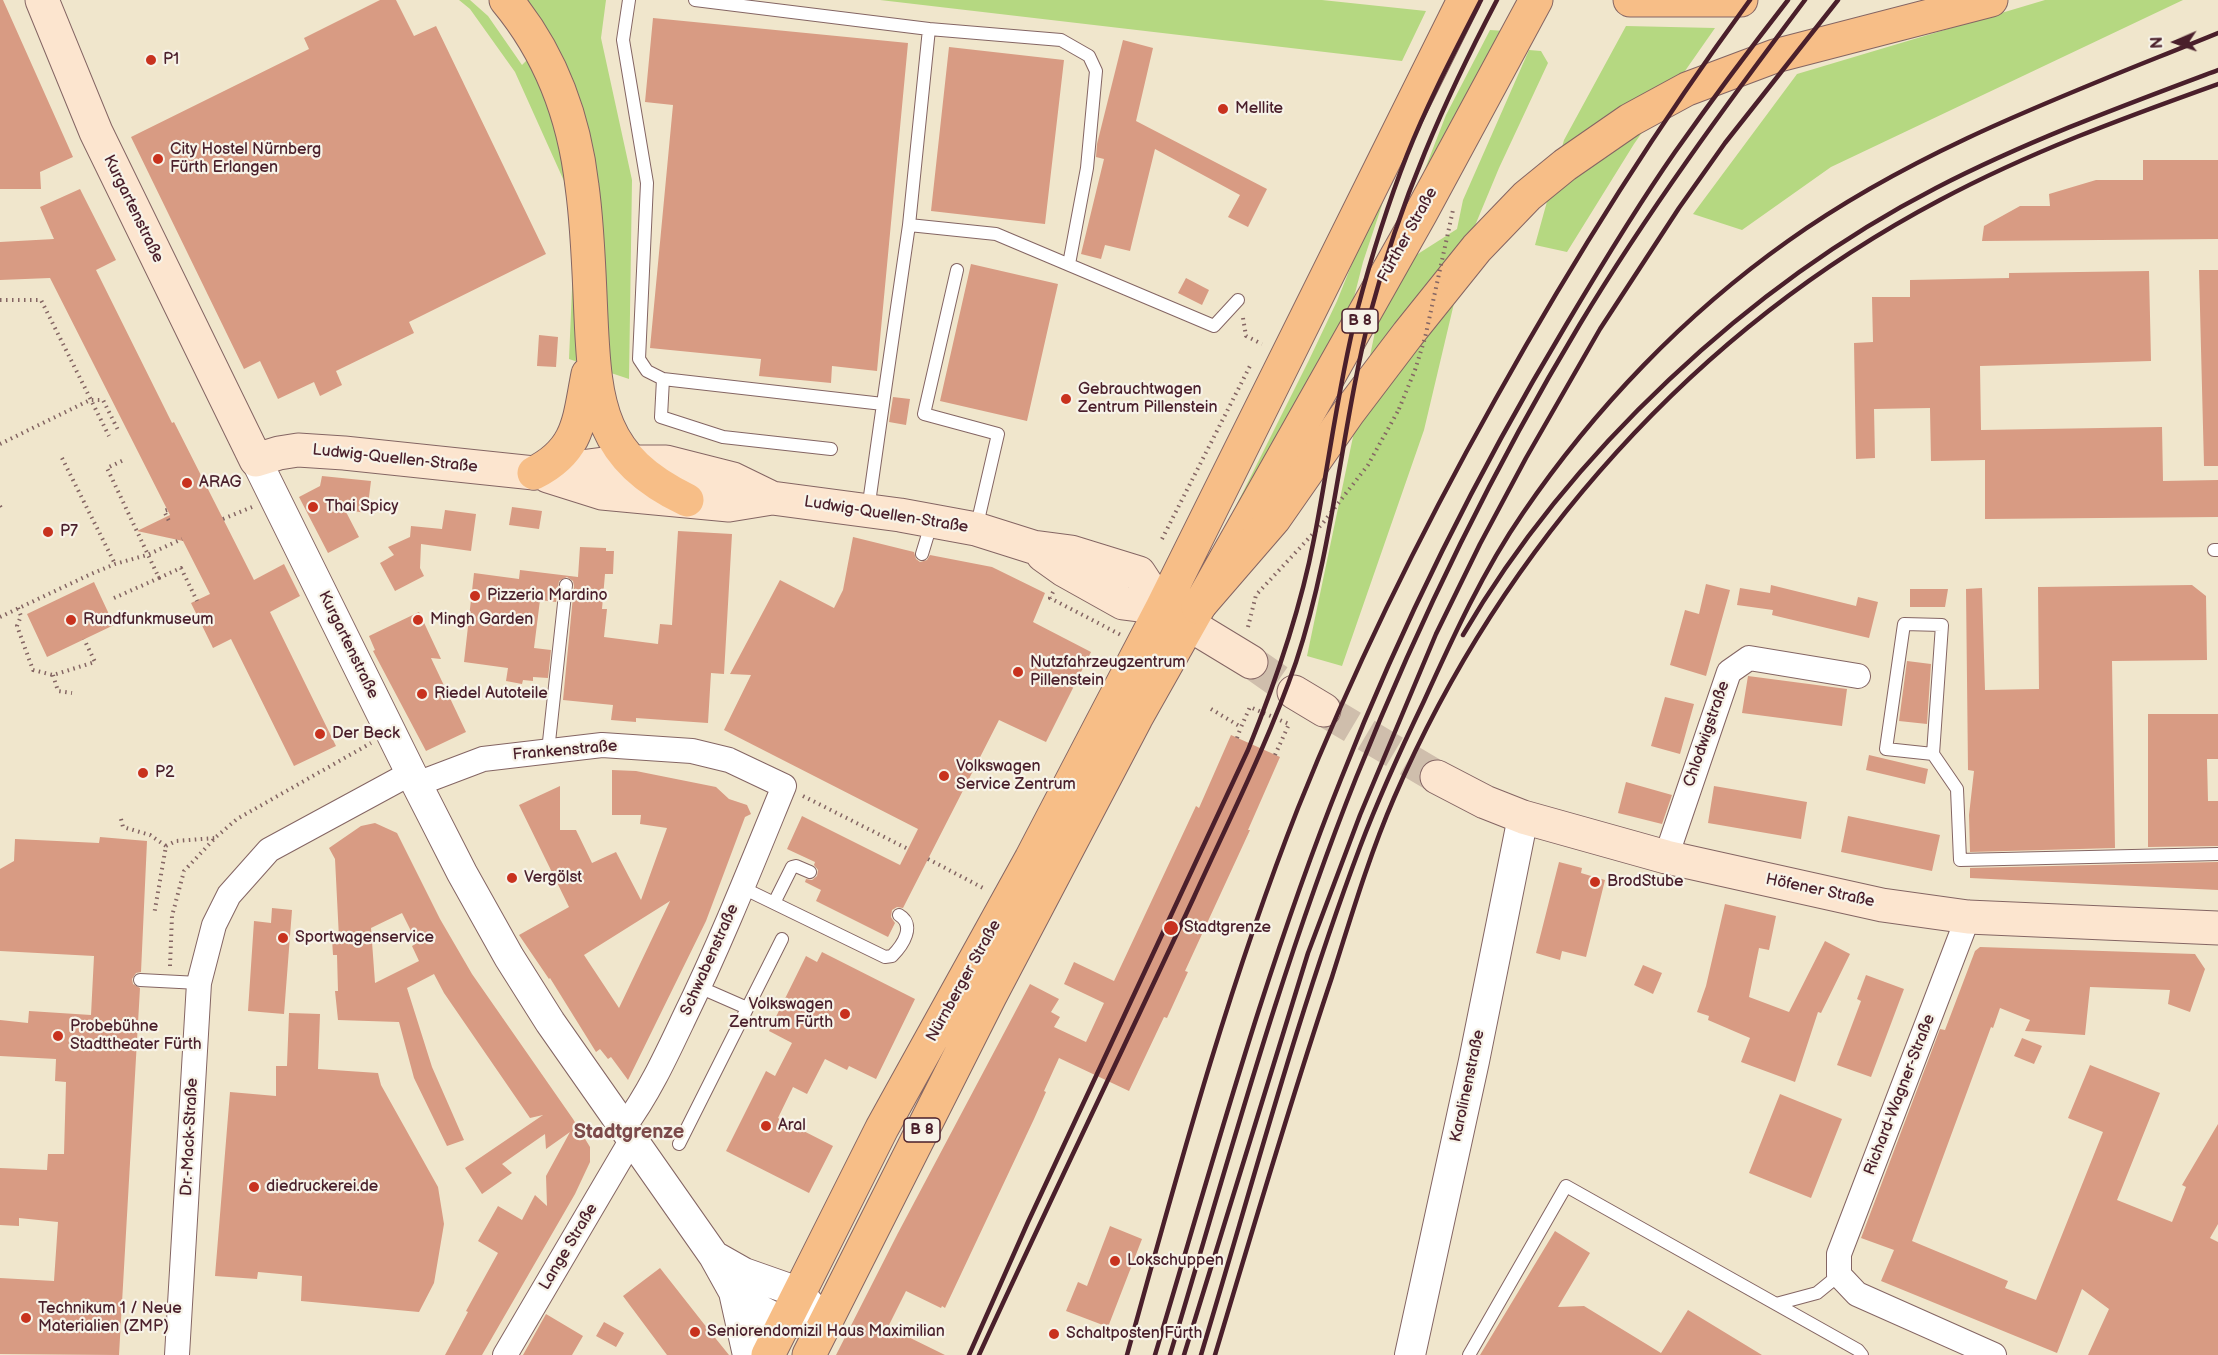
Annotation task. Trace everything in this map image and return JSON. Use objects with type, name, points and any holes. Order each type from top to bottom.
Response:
[{"type":"main road","name":"Kurgartenstraße","points":[[42,0],[100,140],[256,460]]},
{"type":"main road","points":[[506,0],[546,59],[559,89],[572,130],[584,201],[592,355],[602,414],[614,439],[630,462],[660,486],[687,500]]},
{"type":"main road","name":"B 8","points":[[1183,613],[1464,0]]},
{"type":"main road","name":"Fürther Straße","points":[[1183,613],[1421,213],[1536,0]]},
{"type":"main road","points":[[1630,0],[1741,0]]},
{"type":"main road","points":[[1251,662],[1183,613],[1274,519],[1348,413],[1408,334],[1477,248],[1527,196],[1574,158],[1630,120],[1687,89],[1775,56],[1990,0]]},
{"type":"main road","points":[[534,472],[556,460],[573,438],[592,355]]},
{"type":"main road","name":"Ludwig-Quellen-Straße","points":[[256,460],[298,450],[344,453],[534,472],[602,493],[729,505],[772,498],[932,520],[976,529],[1033,547],[1071,552],[1138,573],[1183,613]]},
{"type":"main road","name":"Ludwig-Quellen-Straße","points":[[534,472],[630,462],[666,462],[733,479],[772,498]]},
{"type":"main road","name":"Nürnberger Straße","points":[[768,1355],[882,1128],[1020,879],[1183,613]]},
{"type":"main road","name":"Nürnberger Straße","points":[[824,1323],[990,996],[1136,718],[1183,613]]},
{"type":"main road","points":[[1294,692],[1324,710]]},
{"type":"main road","name":"Höfener Straße","points":[[1437,777],[1485,802],[1523,817],[1666,857],[1882,905],[1968,917],[2218,928]]},
{"type":"main road","name":"B 8","points":[[809,1355],[824,1323]]},
{"type":"street","name":"Kurgartenstraße","points":[[256,460],[462,873],[509,957],[550,1022],[714,1256],[734,1292],[752,1306],[783,1322],[824,1323]]},
{"type":"street","name":"Chlodwigstraße","points":[[1666,857],[1729,672],[1749,657],[1858,676]]},
{"type":"street","name":"Frankenstraße","points":[[414,778],[483,759],[602,745],[692,751],[729,760],[784,786]]},
{"type":"street","name":"Dr.-Mack-Straße","points":[[177,1355],[199,983],[214,925],[228,896],[269,850],[414,778]]},
{"type":"street","name":"Schwabenstraße","points":[[628,1133],[699,987],[784,786]]},
{"type":"street","name":"Karolinenstraße","points":[[1410,1355],[1474,1061],[1523,817]]},
{"type":"street","name":"Richard-Wagner-Straße","points":[[1839,1275],[1839,1254],[1968,917]]},
{"type":"street","name":"Lange Straße","points":[[505,1355],[628,1133]]},
{"type":"street","name":"Kurgartenstraße","points":[[714,1256],[744,1273],[798,1292]]},
{"type":"street","points":[[1839,1275],[1857,1294],[1994,1355]]},
{"type":"street","points":[[734,1292],[748,1355]]},
{"type":"street","points":[[798,1292],[824,1323]]},
{"type":"lane","points":[[629,0],[623,40],[647,183],[639,359],[647,371],[663,379],[883,404]]},
{"type":"lane","points":[[695,0],[929,29],[1061,40],[1089,56],[1096,71],[1088,158],[1069,264]]},
{"type":"lane","points":[[868,511],[909,225],[929,29]]},
{"type":"lane","points":[[909,225],[996,234],[1214,326],[1238,300]]},
{"type":"lane","points":[[957,270],[924,414],[999,434],[976,529]]},
{"type":"lane","points":[[663,379],[661,417],[723,436],[831,449]]},
{"type":"lane","points":[[922,554],[932,520]]},
{"type":"lane","points":[[548,751],[566,585]]},
{"type":"lane","points":[[1933,754],[1886,749],[1904,624],[1942,625],[1933,754],[1957,789],[1960,860],[2218,854]]},
{"type":"lane","points":[[774,903],[792,867],[796,866],[810,872]]},
{"type":"lane","points":[[742,888],[885,957],[892,956],[898,951],[908,930],[909,924],[899,915]]},
{"type":"lane","points":[[680,1144],[782,939]]},
{"type":"lane","points":[[140,980],[199,983]]},
{"type":"lane","points":[[699,987],[747,1008]]},
{"type":"lane","points":[[1469,1355],[1566,1186],[1858,1350],[1862,1355]]},
{"type":"lane","points":[[1776,1304],[1817,1293],[1839,1275]]},
{"type":"path","points":[[1248,627],[1256,596],[1323,523],[1368,465],[1399,409],[1425,339],[1453,210]]},
{"type":"path","points":[[0,300],[41,300],[108,436]]},
{"type":"path","points":[[1246,336],[1262,344]]},
{"type":"path","points":[[0,444],[90,400],[103,400],[119,432]]},
{"type":"path","points":[[62,458],[115,564]]},
{"type":"path","points":[[126,459],[107,468],[159,578]]},
{"type":"path","points":[[223,519],[275,497]]},
{"type":"path","points":[[168,510],[165,511],[170,523]]},
{"type":"path","points":[[0,617],[115,564],[147,555],[179,539]]},
{"type":"path","points":[[114,598],[181,568],[197,601]]},
{"type":"path","points":[[1058,602],[1123,636]]},
{"type":"path","points":[[18,608],[21,616],[17,626],[33,670],[53,675],[95,662],[84,639]]},
{"type":"path","points":[[1076,618],[1079,613]]},
{"type":"path","points":[[53,675],[58,691],[72,693]]},
{"type":"path","points":[[1237,738],[1250,707],[1288,724],[1275,755]]},
{"type":"path","points":[[1211,710],[1241,727]]},
{"type":"path","points":[[784,786],[908,849]]},
{"type":"path","points":[[121,819],[123,827],[150,835],[166,846]]},
{"type":"path","points":[[166,846],[176,841],[216,837]]},
{"type":"path","points":[[154,915],[166,846]]},
{"type":"path","points":[[928,859],[987,890]]},
{"type":"green space","points":[[459,0],[470,0],[488,16],[522,65],[547,40],[521,0],[606,0],[601,38],[632,180],[629,379],[569,359],[574,243],[564,181],[515,72],[470,9]]},
{"type":"green space","points":[[880,0],[1322,0],[1426,11],[1402,61]]},
{"type":"green space","points":[[2045,0],[2183,0],[1831,167],[1742,230],[1693,214],[1797,74]]},
{"type":"green space","points":[[1626,26],[1715,28],[1634,144],[1567,252],[1535,245],[1564,140]]},
{"type":"green space","points":[[1490,30],[1505,31],[1404,223],[1446,115]]},
{"type":"green space","points":[[1529,50],[1541,51],[1548,63],[1499,168],[1469,240],[1424,430],[1342,666],[1307,656],[1380,308],[1410,259],[1457,229],[1463,200]]},
{"type":"green space","points":[[1390,181],[1363,262],[1347,325],[1203,572],[1309,360],[1337,301],[1370,219]]},
{"type":"building","points":[[0,0],[3,0],[73,157],[40,172],[41,189],[0,189]]},
{"type":"building","points":[[380,0],[396,0],[414,36],[436,26],[546,254],[409,322],[414,333],[336,371],[342,385],[320,396],[314,382],[278,399],[260,361],[244,369],[131,137],[309,49],[304,38]]},
{"type":"building","points":[[653,18],[908,43],[877,371],[832,366],[831,383],[759,376],[761,359],[650,348],[673,105],[645,102]]},
{"type":"building","points":[[1123,40],[1153,48],[1136,121],[1267,189],[1248,227],[1228,217],[1240,195],[1155,149],[1130,251],[1105,245],[1101,259],[1081,254],[1104,159],[1096,157],[1097,144]]},
{"type":"building","points":[[949,47],[1064,60],[1045,224],[931,211]]},
{"type":"building","points":[[2143,160],[2218,160],[2218,239],[1982,241],[1984,226],[2020,206],[2050,206],[2049,194],[2096,180],[2143,180]]},
{"type":"building","points":[[80,189],[116,260],[96,270],[254,580],[284,564],[300,596],[270,612],[336,746],[294,766],[231,639],[213,648],[191,603],[210,594],[183,541],[137,531],[170,515],[50,278],[0,280],[0,242],[54,239],[40,207]]},
{"type":"building","points":[[971,264],[1058,284],[1027,421],[940,401]]},
{"type":"building","points":[[2199,270],[2218,270],[2218,466],[2204,466]]},
{"type":"building","points":[[2149,271],[2151,361],[1980,366],[1981,430],[2162,427],[2163,481],[2218,480],[2218,517],[1985,519],[1985,460],[1931,461],[1930,408],[1874,409],[1875,458],[1856,459],[1854,343],[1873,342],[1872,297],[1910,297],[1910,280],[2009,278],[2009,273]]},
{"type":"building","points":[[1186,278],[1209,290],[1202,305],[1178,293]]},
{"type":"building","points":[[539,335],[558,337],[556,367],[537,366]]},
{"type":"building","points":[[893,397],[910,399],[906,425],[889,422]]},
{"type":"building","points":[[322,476],[371,481],[367,513],[345,510],[359,537],[328,553],[299,497],[320,486]]},
{"type":"building","points":[[512,507],[542,511],[539,529],[509,525]]},
{"type":"building","points":[[445,510],[476,514],[471,551],[421,544],[420,568],[424,576],[395,591],[380,563],[394,555],[388,547],[410,537],[411,526],[442,529]]},
{"type":"building","points":[[678,531],[732,534],[724,674],[711,673],[708,723],[636,718],[636,722],[611,720],[613,705],[563,700],[574,586],[573,581],[567,577],[559,581],[556,602],[540,600],[534,648],[551,650],[548,678],[533,677],[533,681],[523,680],[522,684],[506,681],[508,668],[464,662],[474,573],[519,579],[520,570],[578,577],[580,547],[606,548],[606,551],[614,551],[613,574],[605,574],[602,609],[607,609],[604,637],[658,644],[660,624],[672,625]]},
{"type":"building","points":[[853,537],[914,552],[916,559],[920,562],[927,560],[930,555],[992,567],[1045,593],[1033,622],[1091,652],[1046,742],[999,720],[903,908],[897,907],[892,910],[891,917],[895,923],[888,937],[816,901],[821,890],[805,882],[806,879],[812,880],[817,876],[818,870],[814,865],[815,862],[787,849],[802,816],[900,865],[918,829],[724,730],[751,675],[730,674],[780,580],[834,608],[843,590]]},
{"type":"building","name":"Rundfunkmuseum","points":[[94,582],[114,625],[47,657],[27,614]]},
{"type":"building","points":[[1706,584],[1730,590],[1706,676],[1670,665],[1685,610],[1699,614]]},
{"type":"building","points":[[1771,585],[1856,606],[1858,597],[1878,602],[1869,638],[1772,615],[1773,610],[1737,605],[1740,588],[1770,593]]},
{"type":"building","points":[[2192,585],[2206,596],[2207,660],[2112,661],[2115,848],[1970,852],[1969,815],[1974,771],[1968,770],[1966,589],[1982,588],[1985,690],[2039,689],[2038,587]]},
{"type":"building","points":[[1910,589],[1948,589],[1945,607],[1910,607]]},
{"type":"building","name":"Riedel Autoteile","points":[[419,612],[441,659],[431,658],[466,732],[426,751],[373,651],[375,650],[369,636]]},
{"type":"building","points":[[1907,661],[1931,664],[1927,724],[1899,721]]},
{"type":"building","points":[[1748,676],[1847,689],[1842,726],[1742,713]]},
{"type":"building","points":[[1665,697],[1694,704],[1680,754],[1651,746]]},
{"type":"building","points":[[2148,714],[2218,714],[2218,759],[2207,759],[2208,801],[2218,801],[2218,846],[2148,847]]},
{"type":"building","points":[[1231,735],[1280,757],[1248,830],[1250,830],[1185,971],[1188,972],[1129,1091],[1059,1058],[1034,1119],[945,1308],[906,1291],[888,1327],[945,1355],[836,1355],[1030,984],[1059,999],[1051,1012],[1060,1017],[1054,1027],[1086,1042],[1104,1003],[1064,984],[1074,962],[1114,981],[1196,806],[1199,808]]},
{"type":"building","points":[[1869,755],[1928,769],[1925,784],[1866,770]]},
{"type":"building","points":[[612,770],[636,771],[716,787],[729,799],[747,805],[751,814],[745,817],[706,921],[628,1080],[611,1057],[608,1059],[600,1049],[596,1052],[550,978],[519,935],[569,907],[519,805],[560,786],[560,830],[576,830],[592,863],[616,852],[641,900],[667,828],[640,824],[641,815],[612,815]],"holes":[[[670,901],[619,1008],[584,955]]]},
{"type":"building","points":[[1626,782],[1672,795],[1662,824],[1618,813]]},
{"type":"building","points":[[1714,786],[1807,802],[1801,839],[1708,823]]},
{"type":"building","points":[[1848,816],[1940,835],[1932,871],[1841,852]]},
{"type":"building","points":[[375,823],[397,833],[440,919],[472,974],[590,1147],[590,1162],[575,1194],[482,1355],[445,1355],[498,1253],[478,1241],[498,1206],[522,1220],[535,1195],[547,1206],[546,1176],[570,1132],[546,1149],[545,1134],[502,1164],[512,1173],[482,1194],[465,1168],[543,1115],[530,1118],[444,993],[434,974],[407,988],[432,1067],[464,1140],[447,1146],[414,1078],[399,1022],[338,1020],[335,991],[338,991],[337,955],[333,955],[332,939],[339,938],[335,859],[329,848],[361,826]],"holes":[[[402,913],[417,943],[412,946],[419,961],[375,983],[371,928]]]},
{"type":"building","points":[[100,837],[147,841],[141,972],[136,973],[132,979],[133,984],[140,988],[119,1355],[0,1354],[0,1278],[54,1281],[58,1222],[19,1218],[19,1226],[0,1225],[0,1168],[47,1170],[48,1154],[64,1154],[66,1082],[55,1081],[56,1059],[0,1056],[0,1020],[28,1023],[29,1011],[91,1015],[94,956],[0,951],[0,869],[14,861],[15,839],[99,843]]},
{"type":"building","points":[[1559,862],[1582,868],[1581,873],[1605,880],[1586,957],[1562,951],[1560,960],[1536,953]]},
{"type":"building","points":[[2218,862],[2218,890],[1970,878],[1970,868]]},
{"type":"building","points":[[1725,904],[1776,916],[1769,950],[1759,948],[1749,997],[1789,1012],[1825,941],[1850,954],[1821,1013],[1818,1012],[1795,1082],[1741,1062],[1750,1038],[1708,1020],[1709,1016],[1697,1012],[1706,986]]},
{"type":"building","points":[[272,908],[292,910],[284,1014],[248,1011],[254,921],[271,923]]},
{"type":"building","points":[[1980,947],[2195,954],[2205,969],[2190,1012],[2168,1004],[2170,990],[2090,987],[2085,1035],[2025,1031],[2030,1020],[2000,1008],[1912,1241],[2008,1281],[2005,1288],[2036,1300],[2103,1132],[2068,1118],[2090,1065],[2160,1093],[2117,1200],[2172,1222],[2186,1187],[2182,1185],[2218,1124],[2218,1224],[2210,1238],[2218,1242],[2218,1355],[2088,1355],[2109,1309],[2082,1289],[2057,1353],[1881,1281],[1894,1250],[1861,1238],[1940,1029],[1945,1030],[1975,951]]},
{"type":"building","points":[[822,952],[915,999],[876,1079],[849,1066],[847,1070],[825,1059],[807,1094],[793,1087],[778,1118],[833,1146],[809,1193],[726,1151],[766,1071],[775,1076],[792,1043],[769,1031],[806,956],[817,962]]},
{"type":"building","points":[[1643,965],[1662,973],[1653,994],[1634,985]]},
{"type":"building","points":[[1866,975],[1904,989],[1871,1077],[1837,1065],[1861,1001],[1857,999]]},
{"type":"building","points":[[289,1013],[320,1014],[318,1069],[378,1073],[381,1085],[438,1187],[444,1224],[434,1283],[419,1312],[301,1301],[302,1276],[258,1272],[257,1279],[215,1276],[230,1092],[276,1096],[276,1066],[287,1066]]},
{"type":"building","points":[[2022,1038],[2042,1046],[2034,1064],[2014,1056]]},
{"type":"building","points":[[1780,1094],[1842,1119],[1811,1198],[1749,1173]]},
{"type":"building","name":"Lokschuppen","points":[[1110,1226],[1142,1239],[1108,1327],[1066,1311],[1078,1282],[1087,1286]]},
{"type":"building","points":[[1555,1231],[1590,1253],[1558,1307],[1584,1306],[1661,1353],[1688,1310],[1762,1355],[1480,1355]]},
{"type":"building","points":[[660,1268],[729,1355],[667,1355],[623,1296]]},
{"type":"building","points":[[546,1314],[583,1336],[572,1355],[523,1355]]},
{"type":"building","points":[[604,1322],[624,1333],[616,1347],[596,1336]]},
{"type":"tunnel","points":[[1251,662],[1294,692]]},
{"type":"tunnel","points":[[1324,710],[1437,777]]},
{"type":"railway","points":[[969,1355],[1028,1222],[1248,750],[1268,698],[1294,620],[1308,566],[1344,368],[1374,252],[1415,135],[1481,0]]},
{"type":"railway","points":[[979,1355],[1261,752],[1285,692],[1309,619],[1320,575],[1361,355],[1371,311],[1395,230],[1441,114],[1497,0]]},
{"type":"railway","points":[[1127,1355],[1205,1079],[1249,943],[1298,808],[1365,652],[1441,500],[1554,297],[1648,146],[1750,0]]},
{"type":"railway","points":[[1155,1355],[1264,993],[1288,921],[1341,779],[1416,604],[1503,435],[1646,194],[1730,76],[1788,0]]},
{"type":"railway","points":[[1170,1355],[1279,992],[1303,920],[1356,778],[1405,661],[1459,546],[1517,434],[1580,324],[1688,159],[1805,0]]},
{"type":"railway","points":[[1184,1355],[1308,953],[1360,815],[1436,634],[1480,544],[1526,458],[1600,329],[1679,208],[1725,143],[1838,0]]},
{"type":"railway","points":[[1201,1355],[1316,972],[1367,828],[1469,605],[1508,535],[1551,474],[1611,400],[1643,365],[1713,300],[1788,241],[1838,208],[1942,150],[2052,101],[2218,33]]},
{"type":"railway","points":[[1463,635],[1506,568],[1555,502],[1610,439],[1669,380],[1732,324],[1798,273],[1867,227],[1970,171],[2075,125],[2218,70]]},
{"type":"railway","points":[[1215,1355],[1301,1071],[1376,842],[1394,798],[1439,705],[1491,616],[1550,532],[1616,452],[1689,379],[1767,312],[1851,252],[1940,200],[2008,166],[2112,123],[2218,84]]},
{"type":"place","name":"P1","points":[[151,60]]},
{"type":"place","name":"Mellite","points":[[1223,109]]},
{"type":"place","name":"City Hostel Nürnberg Fürth Erlangen","points":[[158,159]]},
{"type":"place","name":"Gebrauchtwagen Zentrum Pillenstein","points":[[1066,399]]},
{"type":"place","name":"ARAG","points":[[187,483]]},
{"type":"place","name":"Thai Spicy","points":[[313,507]]},
{"type":"place","name":"P7","points":[[48,532]]},
{"type":"place","name":"Pizzeria Mardino","points":[[475,596]]},
{"type":"place","name":"Rundfunkmuseum","points":[[71,620]]},
{"type":"place","name":"Mingh Garden","points":[[418,620]]},
{"type":"place","name":"Nutzfahrzeugzentrum Pillenstein","points":[[1018,672]]},
{"type":"place","name":"Riedel Autoteile","points":[[422,694]]},
{"type":"place","name":"Der Beck","points":[[320,734]]},
{"type":"place","name":"P2","points":[[143,773]]},
{"type":"place","name":"Volkswagen Service Zentrum","points":[[944,776]]},
{"type":"place","name":"Vergölst","points":[[512,878]]},
{"type":"place","name":"BrodStube","points":[[1595,882]]},
{"type":"place","name":"Stadtgrenze","points":[[1171,928]]},
{"type":"place","name":"Sportwagenservice","points":[[283,938]]},
{"type":"place","name":"Volkswagen Zentrum Fürth","points":[[845,1014]]},
{"type":"place","name":"Probebühne Stadttheater Fürth","points":[[58,1036]]},
{"type":"place","name":"Aral","points":[[766,1126]]},
{"type":"place","name":"diedruckerei.de","points":[[254,1187]]},
{"type":"place","name":"Lokschuppen","points":[[1115,1261]]},
{"type":"place","name":"Technikum 1 / Neue Materialien (ZMP)","points":[[26,1318]]},
{"type":"place","name":"Seniorendomizil Haus Maximilian","points":[[695,1332]]},
{"type":"place","name":"Schaltposten Fürth","points":[[1054,1334]]},
{"type":"district","name":"Stadtgrenze","points":[[629,1133]]}]
